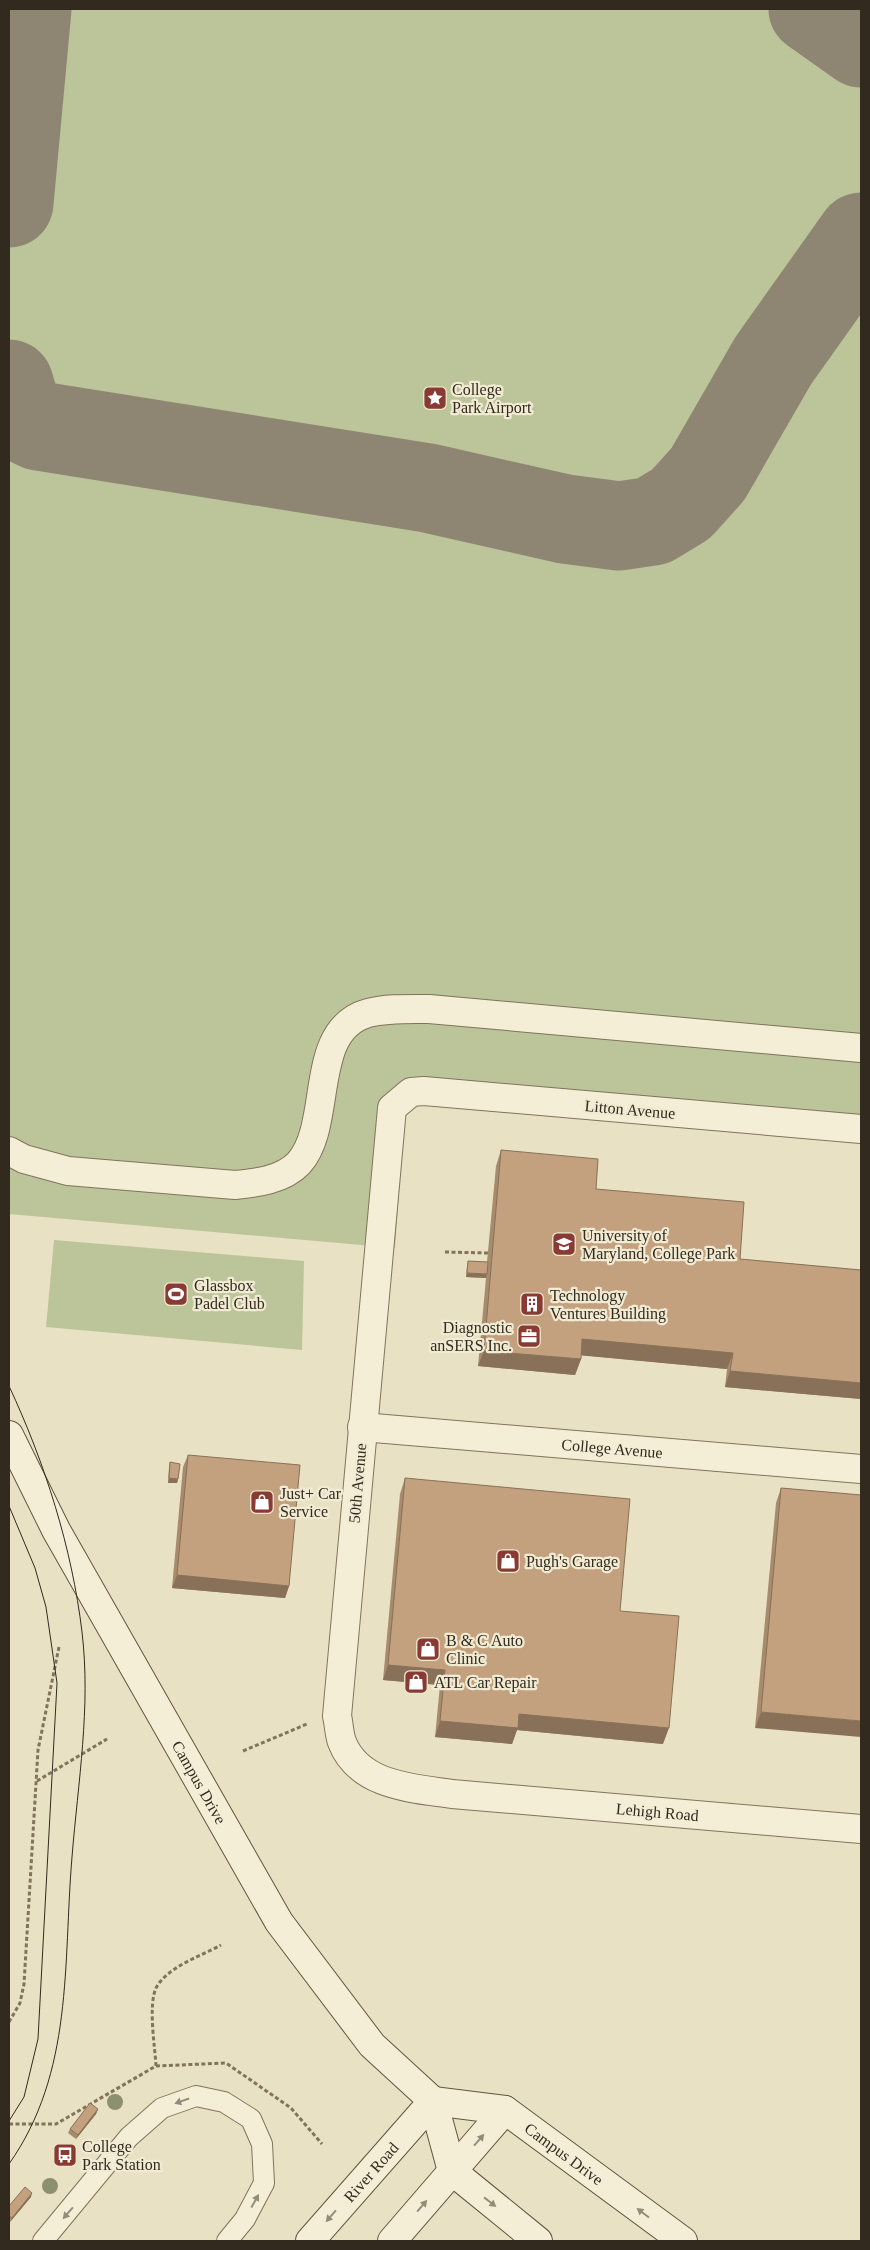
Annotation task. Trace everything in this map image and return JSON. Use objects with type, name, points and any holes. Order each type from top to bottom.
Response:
[{"type":"street","points":[[9,1151],[24,1159],[68,1171],[235,1185],[260,1183],[281,1175],[298,1163],[310,1144],[318,1120],[327,1063],[334,1040],[350,1023],[367,1013],[395,1009],[429,1010],[861,1048]]},
{"type":"street","name":"Litton Avenue","points":[[400,1099],[411,1092],[424,1091],[861,1129]]},
{"type":"street","name":"50th Avenue","points":[[400,1099],[392,1108],[390,1120],[337,1716],[342,1743],[356,1763],[375,1778],[404,1787],[452,1794]]},
{"type":"street","name":"College Avenue","points":[[362,1427],[861,1469]]},
{"type":"street","name":"Campus Drive","points":[[9,1435],[56,1530],[279,1922],[372,2045],[433,2101],[505,2110],[683,2241]]},
{"type":"street","name":"Lehigh Road","points":[[452,1794],[861,1829]]},
{"type":"street","points":[[433,2101],[452,2171],[538,2241]]},
{"type":"street","name":"River Road","points":[[310,2241],[433,2101]]},
{"type":"street","points":[[392,2241],[505,2110]]},
{"type":"lane","points":[[43,2241],[129,2137],[162,2108],[196,2096],[224,2102],[251,2119],[262,2144],[264,2183],[244,2219],[227,2241]]},
{"type":"path","points":[[445,1252],[488,1253]]},
{"type":"path","points":[[9,2022],[20,2003],[24,1984],[38,1750],[58,1647]]},
{"type":"path","points":[[243,1751],[307,1724],[337,1716]]},
{"type":"path","points":[[36,1781],[107,1739]]},
{"type":"path","points":[[156,2066],[153,2012],[156,1988],[171,1972],[221,1945]]},
{"type":"green space","name":"College Park Airport","points":[[9,9],[861,9],[861,1134],[406,1097],[395,1248],[9,1214]]},
{"type":"green space","name":"Glassbox Padel Club","points":[[54,1240],[304,1261],[302,1350],[46,1327]]},
{"type":"building","points":[[501,1150],[598,1159],[596,1189],[744,1202],[740,1259],[861,1270],[861,1383],[730,1371],[733,1353],[582,1339],[581,1359],[484,1351]]},
{"type":"building","points":[[468,1261],[488,1262],[487,1274],[467,1273]]},
{"type":"building","points":[[188,1455],[300,1465],[289,1586],[177,1575]]},
{"type":"building","points":[[170,1462],[180,1464],[178,1479],[169,1478]]},
{"type":"building","points":[[405,1478],[630,1499],[620,1611],[679,1616],[669,1728],[519,1714],[518,1728],[440,1721],[445,1670],[388,1665]]},
{"type":"building","points":[[781,1488],[861,1495],[861,1721],[761,1712]]},
{"type":"building","points":[[90,2103],[98,2109],[78,2135],[70,2129]]},
{"type":"building","points":[[25,2187],[32,2193],[12,2218],[9,2216],[9,2206]]},
{"type":"taxiway","points":[[9,203],[27,9]]},
{"type":"taxiway","points":[[813,9],[861,43]]},
{"type":"taxiway","points":[[9,384],[21,415],[31,423],[39,426],[428,488],[565,519],[619,526],[653,521],[681,504],[708,474],[773,361],[861,237]]},
{"type":"tram line","points":[[9,1386],[34,1445],[64,1538],[82,1632],[85,1688],[83,1744],[72,1857],[65,1977],[55,2055],[45,2092],[30,2129],[9,2164]]},
{"type":"tram line","points":[[9,1506],[35,1568],[46,1607],[57,1683],[38,2039],[24,2097],[9,2121]]},
{"type":"place","name":"College Park Airport","points":[[435,398]]},
{"type":"place","name":"University of Maryland, College Park","points":[[564,1244]]},
{"type":"place","name":"Glassbox Padel Club","points":[[176,1294]]},
{"type":"place","name":"Technology Ventures Building","points":[[532,1304]]},
{"type":"place","name":"Diagnostic anSERS Inc.","points":[[529,1336]]},
{"type":"place","name":"Just+ Car Service","points":[[262,1502]]},
{"type":"place","name":"Pugh's Garage","points":[[508,1561]]},
{"type":"place","name":"B & C Auto Clinic","points":[[428,1649]]},
{"type":"place","name":"ATL Car Repair","points":[[416,1682]]},
{"type":"place","name":"College Park Station","points":[[65,2155]]}]
